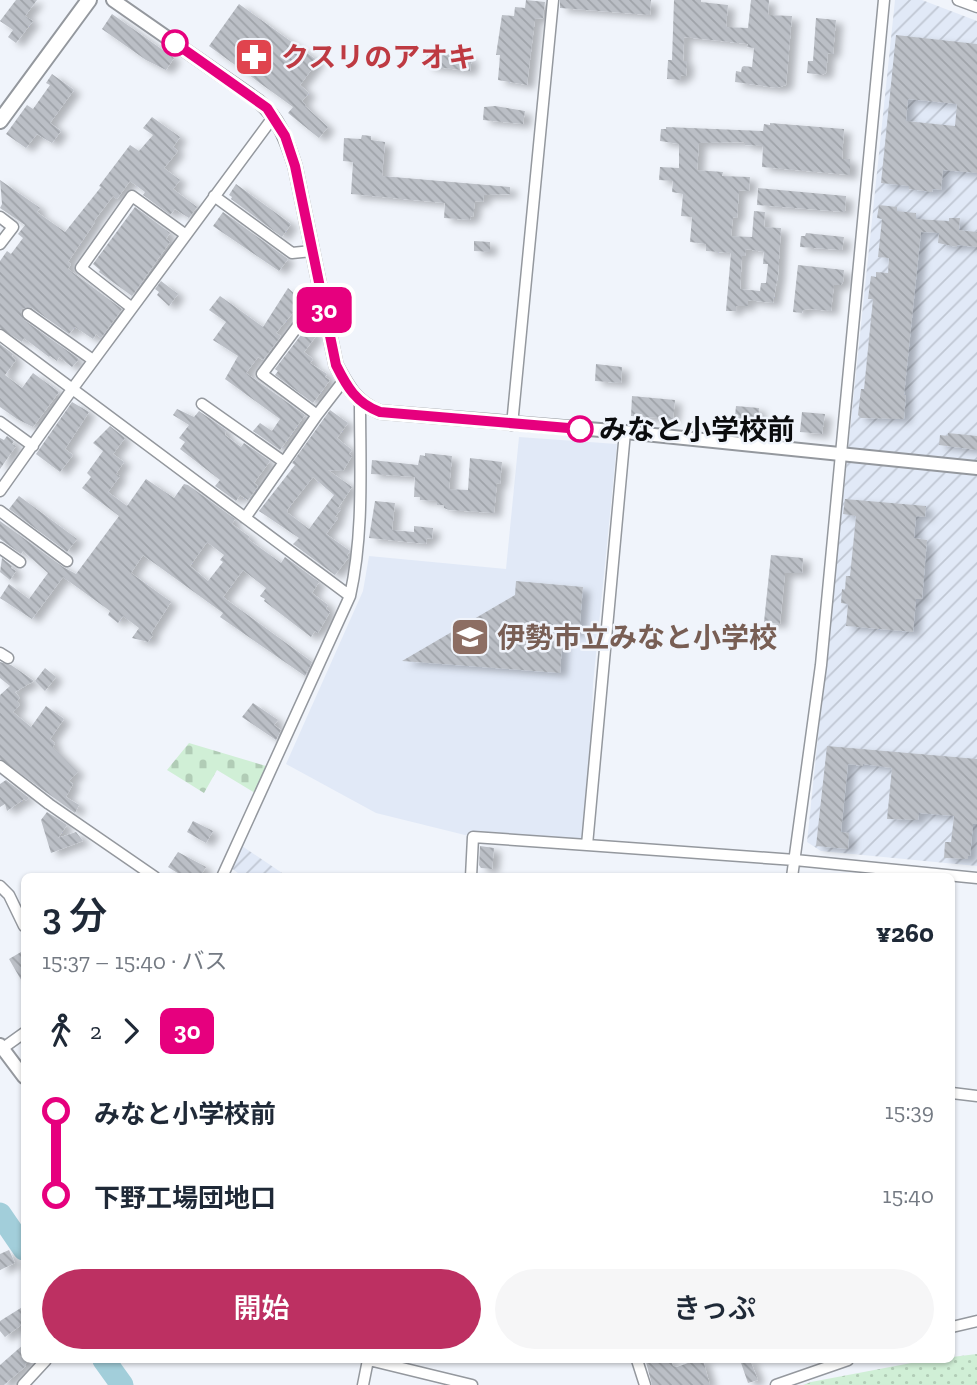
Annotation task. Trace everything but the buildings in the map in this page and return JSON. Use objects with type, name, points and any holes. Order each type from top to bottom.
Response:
[{"type":"main road","points":[[0,121],[89,0]]},
{"type":"street","points":[[113,0],[258,101],[274,117],[285,136],[295,166],[336,365],[360,402],[380,412],[512,425],[625,432],[977,468]]},
{"type":"street","points":[[512,425],[553,0]]},
{"type":"street","points":[[793,873],[821,664],[884,0]]},
{"type":"street","points":[[958,0],[977,7]]},
{"type":"street","points":[[0,491],[93,360],[274,117]]},
{"type":"street","points":[[132,307],[81,268],[132,196],[186,234]]},
{"type":"street","points":[[215,196],[292,253],[312,251]]},
{"type":"street","points":[[0,218],[13,227],[0,244]]},
{"type":"street","points":[[317,415],[262,374],[306,315],[324,308]]},
{"type":"street","points":[[29,314],[93,360]]},
{"type":"street","points":[[0,335],[350,596]]},
{"type":"street","points":[[245,518],[344,380]]},
{"type":"street","points":[[224,873],[350,596],[359,533],[360,402]]},
{"type":"street","points":[[202,404],[284,462]]},
{"type":"street","points":[[0,422],[33,446]]},
{"type":"street","points":[[587,845],[625,432]]},
{"type":"street","points":[[0,512],[67,561]]},
{"type":"street","points":[[0,548],[20,562]]},
{"type":"street","points":[[0,766],[49,804],[149,873]]},
{"type":"street","points":[[471,873],[473,837],[795,860],[926,873]]},
{"type":"street","points":[[955,876],[977,878]]},
{"type":"street","points":[[0,886],[9,895],[21,920]]},
{"type":"street","points":[[21,1035],[1,1047],[21,1073]]},
{"type":"street","points":[[955,1093],[977,1096]]},
{"type":"street","points":[[955,1326],[977,1321]]},
{"type":"street","points":[[23,1385],[43,1363]]},
{"type":"street","points":[[363,1385],[368,1363]]},
{"type":"street","points":[[381,1363],[472,1385]]},
{"type":"street","points":[[638,1363],[645,1385]]},
{"type":"street","points":[[776,1385],[839,1363]]},
{"type":"shaded area","points":[[895,0],[922,0],[977,21],[977,866],[821,851],[807,842]]},
{"type":"shaded area","name":"伊勢市立みなと小学校","points":[[519,437],[617,444],[593,684],[587,845],[473,837],[376,813],[286,764],[363,591],[369,556],[506,569]]},
{"type":"shaded area","points":[[242,846],[282,873],[238,873],[230,867]]},
{"type":"green space","points":[[189,743],[266,766],[255,793],[217,770],[204,793],[167,770]]},
{"type":"green space","points":[[977,1354],[977,1385],[803,1385],[911,1363],[955,1363],[955,1357]]},
{"type":"waterway","points":[[0,1214],[21,1245]]},
{"type":"waterway","points":[[106,1363],[122,1385]]},
{"type":"bus line","name":"30","points":[[175,43],[267,108],[285,136],[295,166],[336,365],[360,402],[380,412],[580,429]]},
{"type":"place","name":"クスリのアオキ","points":[[254,57]]},
{"type":"place","name":"みなと小学校前","points":[[580,429]]},
{"type":"place","name":"伊勢市立みなと小学校","points":[[470,637]]}]
